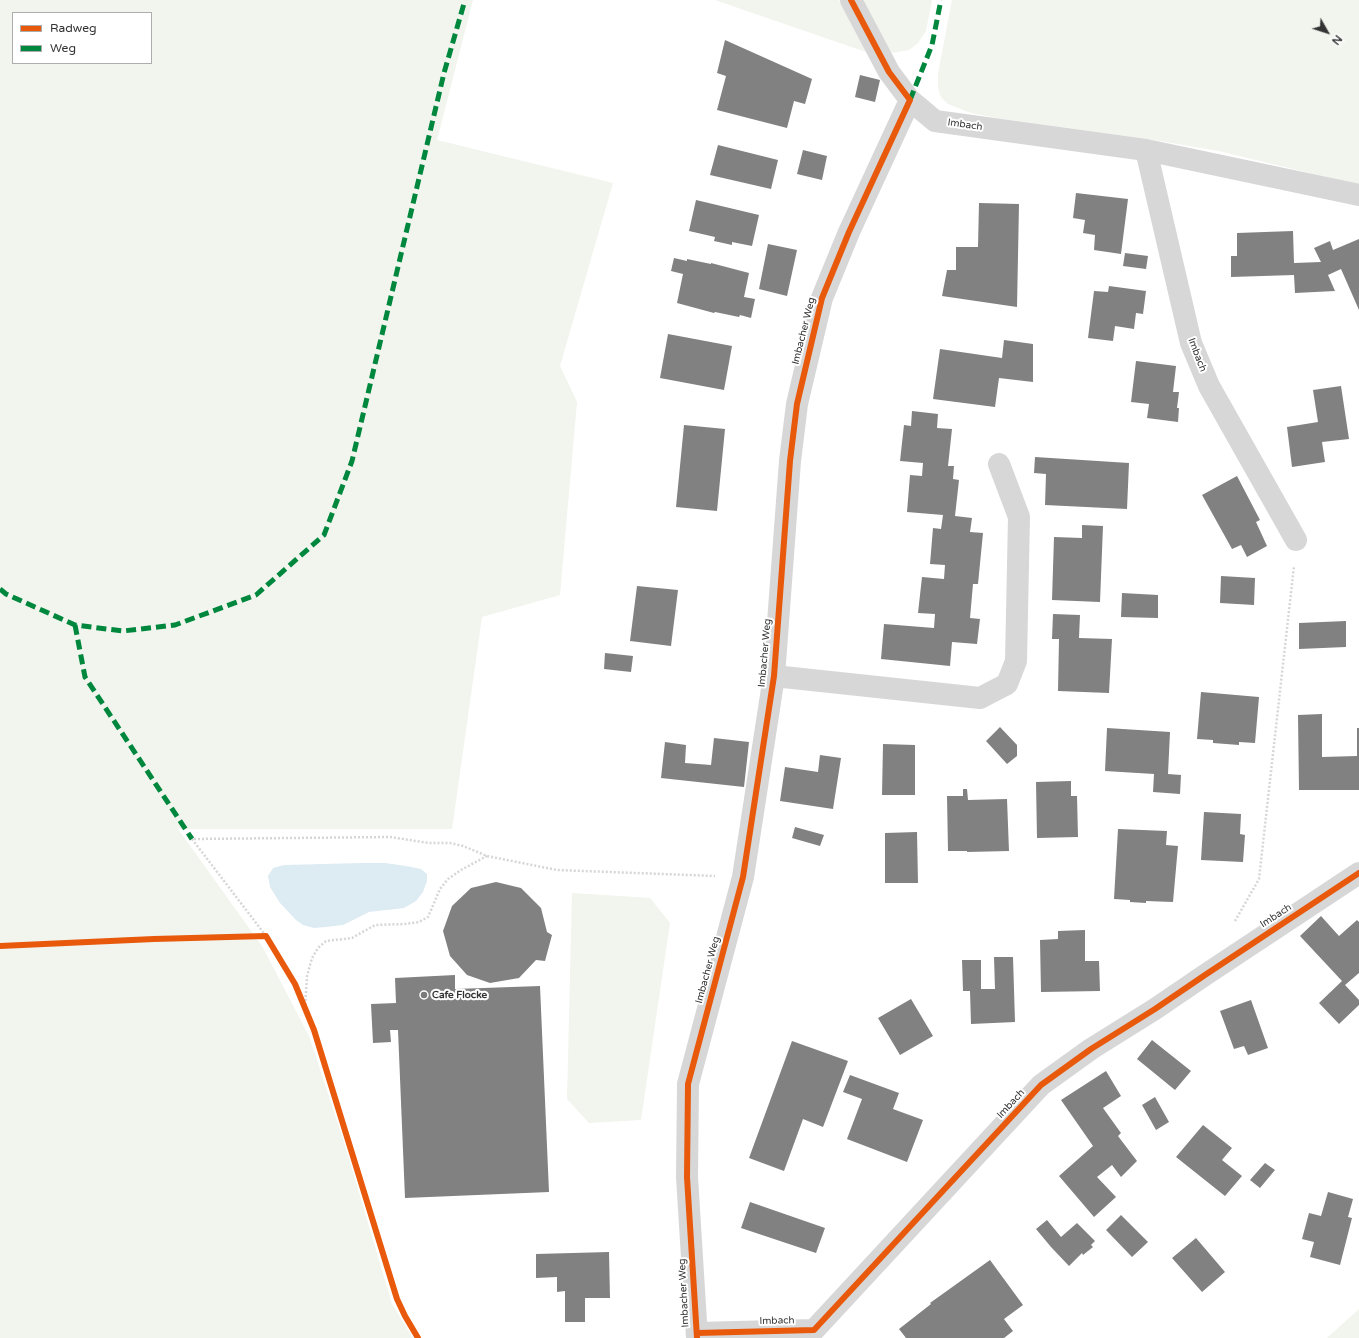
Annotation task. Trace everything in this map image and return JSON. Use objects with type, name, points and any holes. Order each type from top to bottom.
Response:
[{"type":"street","points":[[850,0],[889,72],[910,100]]},
{"type":"street","name":"Imbach","points":[[910,100],[935,121],[1146,150],[1359,195]]},
{"type":"street","name":"Imbacher Weg","points":[[697,1335],[688,1177],[688,1084],[743,877],[774,676],[790,461],[797,404],[822,298],[849,232],[910,100]]},
{"type":"street","name":"Imbach","points":[[1146,150],[1191,343],[1209,386],[1296,540]]},
{"type":"street","name":"Imbacher Weg","points":[[774,676],[980,698],[1007,684],[1016,661],[1019,517],[999,464]]},
{"type":"street","name":"Imbach","points":[[697,1335],[817,1334],[1042,1085],[1091,1049],[1155,1009],[1211,970],[1359,873]]},
{"type":"path","points":[[1232,927],[1259,879],[1296,540]]},
{"type":"path","points":[[270,942],[192,839],[390,837],[429,843],[450,843],[464,846],[487,856],[557,870],[743,877]]},
{"type":"path","points":[[305,1009],[307,976],[312,958],[322,944],[326,941],[352,938],[375,925],[419,922],[428,917],[440,889],[448,879],[487,856]]},
{"type":"path","points":[[259,936],[266,936]]},
{"type":"path","points":[[300,996],[308,1016]]},
{"type":"shaded area","points":[[0,0],[473,0],[437,140],[613,183],[560,366],[577,402],[560,595],[482,617],[452,829],[178,829],[262,946],[309,1036],[344,1142],[392,1304],[413,1338],[0,1338]]},
{"type":"shaded area","points":[[715,0],[839,0],[866,52]]},
{"type":"shaded area","points":[[862,0],[932,0],[926,31],[918,43],[909,50],[891,53]]},
{"type":"shaded area","points":[[952,0],[1359,0],[1359,185],[1219,151],[1148,139],[997,118],[971,113],[948,104],[941,97],[938,88],[938,74]]},
{"type":"shaded area","points":[[385,863],[421,869],[427,874],[427,881],[423,892],[416,901],[404,908],[369,912],[343,925],[314,928],[303,925],[296,920],[280,903],[270,887],[268,876],[273,868],[284,865]]},
{"type":"shaded area","points":[[572,893],[650,898],[670,923],[641,1120],[589,1123],[567,1099]]},
{"type":"shaded area","points":[[1359,1309],[1359,1338],[1327,1338]]},
{"type":"building","points":[[725,40],[812,79],[805,104],[794,101],[787,128],[717,110],[726,76],[717,73]]},
{"type":"building","points":[[860,75],[880,80],[875,102],[855,97]]},
{"type":"building","points":[[718,145],[778,160],[771,189],[710,175]]},
{"type":"building","points":[[803,150],[827,156],[822,180],[797,174]]},
{"type":"building","points":[[1076,193],[1128,199],[1121,254],[1094,250],[1095,235],[1083,233],[1085,220],[1073,218]]},
{"type":"building","points":[[696,200],[759,215],[752,246],[732,242],[732,245],[714,241],[715,237],[689,231]]},
{"type":"building","points":[[979,203],[1019,204],[1017,307],[942,296],[947,270],[956,270],[956,247],[978,247]]},
{"type":"building","points":[[1293,231],[1294,263],[1321,262],[1314,248],[1330,241],[1333,250],[1359,239],[1359,310],[1341,269],[1328,275],[1335,291],[1295,293],[1294,275],[1231,277],[1231,256],[1237,256],[1237,233]]},
{"type":"building","points":[[768,244],[797,250],[787,296],[759,289]]},
{"type":"building","points":[[1125,253],[1148,256],[1146,269],[1123,266]]},
{"type":"building","points":[[674,258],[687,261],[687,259],[711,263],[749,273],[744,297],[755,299],[751,318],[740,315],[739,317],[714,313],[677,303],[683,274],[671,271]]},
{"type":"building","points":[[1109,286],[1146,291],[1143,314],[1136,313],[1134,329],[1115,326],[1113,341],[1088,338],[1094,291],[1108,292]]},
{"type":"building","points":[[668,334],[732,346],[724,390],[660,378]]},
{"type":"building","points":[[1004,340],[1033,344],[1033,382],[999,378],[995,407],[933,399],[940,349],[1002,358]]},
{"type":"building","points":[[1136,361],[1176,366],[1173,392],[1179,392],[1177,408],[1179,408],[1178,422],[1147,418],[1149,404],[1131,402]]},
{"type":"building","points":[[1341,386],[1349,439],[1322,442],[1325,462],[1292,467],[1287,427],[1318,422],[1313,390]]},
{"type":"building","points":[[912,411],[938,414],[937,428],[952,429],[948,466],[954,466],[953,479],[959,480],[955,516],[972,518],[970,532],[983,533],[978,584],[973,584],[970,618],[980,619],[977,644],[952,642],[950,666],[881,659],[884,624],[934,628],[935,614],[918,613],[922,577],[944,579],[945,565],[930,564],[933,528],[941,529],[943,515],[907,512],[910,475],[922,476],[923,463],[900,461],[904,425],[911,426]]},
{"type":"building","points":[[684,425],[725,429],[717,511],[676,507]]},
{"type":"building","points":[[1035,457],[1129,463],[1127,509],[1045,505],[1046,474],[1034,473]]},
{"type":"building","points":[[1237,476],[1260,520],[1256,522],[1267,546],[1247,557],[1241,545],[1232,549],[1202,495]]},
{"type":"building","points":[[1082,525],[1103,526],[1100,602],[1052,600],[1054,537],[1082,538]]},
{"type":"building","points":[[1221,576],[1255,578],[1254,605],[1220,603]]},
{"type":"building","points":[[637,586],[678,590],[671,646],[630,641]]},
{"type":"building","points":[[1122,593],[1158,595],[1158,618],[1121,617]]},
{"type":"building","points":[[1053,614],[1080,615],[1079,638],[1112,639],[1109,693],[1058,691],[1059,639],[1052,639]]},
{"type":"building","points":[[1346,621],[1346,647],[1299,649],[1299,623]]},
{"type":"building","points":[[605,653],[633,656],[631,672],[604,669]]},
{"type":"building","points":[[1201,692],[1259,697],[1255,743],[1239,742],[1239,745],[1213,743],[1213,740],[1197,739]]},
{"type":"building","points":[[1322,714],[1322,757],[1357,756],[1357,728],[1359,728],[1359,790],[1299,790],[1298,715]]},
{"type":"building","points":[[1000,727],[1017,745],[1017,756],[1007,764],[986,741]]},
{"type":"building","points":[[1107,728],[1170,732],[1168,774],[1181,775],[1180,794],[1153,792],[1154,774],[1105,771]]},
{"type":"building","points":[[714,738],[749,742],[744,787],[661,778],[665,742],[686,745],[685,763],[711,765]]},
{"type":"building","points":[[883,744],[915,745],[915,795],[882,795]]},
{"type":"building","points":[[820,755],[841,758],[833,809],[780,801],[785,767],[818,772]]},
{"type":"building","points":[[1071,781],[1071,796],[1077,796],[1078,837],[1037,838],[1036,782]]},
{"type":"building","points":[[963,789],[967,789],[968,800],[1007,799],[1009,851],[948,851],[947,796],[963,796]]},
{"type":"building","points":[[1204,812],[1241,814],[1240,834],[1245,835],[1243,862],[1201,860]]},
{"type":"building","points":[[795,827],[824,835],[820,846],[792,838]]},
{"type":"building","points":[[1118,829],[1167,831],[1166,845],[1178,846],[1173,902],[1146,901],[1146,903],[1114,899]]},
{"type":"building","points":[[917,832],[918,883],[885,883],[885,833]]},
{"type":"building","points":[[496,882],[521,888],[541,908],[547,932],[552,935],[545,961],[536,960],[519,978],[490,983],[467,975],[450,956],[443,931],[452,906],[471,888]]},
{"type":"building","points":[[1321,916],[1339,936],[1357,920],[1359,922],[1359,973],[1345,985],[1359,1000],[1359,1005],[1339,1024],[1319,1003],[1342,981],[1300,936]]},
{"type":"building","points":[[1085,930],[1085,961],[1099,961],[1100,991],[1041,992],[1040,940],[1058,939],[1058,931]]},
{"type":"building","points":[[994,957],[1013,957],[1015,1022],[971,1024],[970,991],[963,991],[962,960],[981,960],[981,989],[995,989]]},
{"type":"building","points":[[455,975],[455,989],[540,986],[549,1192],[405,1198],[398,1030],[390,1030],[391,1042],[373,1043],[371,1004],[396,1003],[395,978]]},
{"type":"building","points":[[911,999],[933,1036],[900,1055],[878,1018]]},
{"type":"building","points":[[1251,1000],[1268,1048],[1248,1055],[1244,1046],[1234,1049],[1220,1011]]},
{"type":"building","points":[[1152,1040],[1191,1071],[1175,1090],[1137,1059]]},
{"type":"building","points":[[792,1041],[848,1061],[823,1127],[803,1119],[784,1171],[749,1158]]},
{"type":"building","points":[[1106,1071],[1121,1096],[1103,1108],[1121,1133],[1118,1136],[1137,1161],[1121,1177],[1112,1165],[1097,1177],[1116,1197],[1094,1217],[1059,1176],[1093,1146],[1061,1100]]},
{"type":"building","points":[[850,1075],[899,1093],[893,1109],[923,1120],[907,1162],[847,1139],[862,1099],[843,1092]]},
{"type":"building","points":[[1155,1097],[1169,1122],[1156,1130],[1142,1105]]},
{"type":"building","points":[[1203,1125],[1232,1148],[1222,1160],[1242,1176],[1225,1196],[1176,1157]]},
{"type":"building","points":[[1265,1163],[1275,1170],[1260,1188],[1250,1180]]},
{"type":"building","points":[[1328,1192],[1353,1199],[1348,1217],[1352,1218],[1340,1265],[1310,1257],[1314,1242],[1302,1239],[1309,1213],[1321,1216]]},
{"type":"building","points":[[750,1202],[825,1228],[816,1253],[741,1228]]},
{"type":"building","points":[[1121,1215],[1148,1242],[1132,1257],[1106,1230]]},
{"type":"building","points":[[1047,1220],[1061,1237],[1077,1223],[1095,1241],[1091,1245],[1093,1247],[1083,1255],[1082,1253],[1069,1266],[1036,1229]]},
{"type":"building","points":[[1196,1238],[1225,1272],[1202,1292],[1172,1258]]},
{"type":"building","points":[[609,1252],[610,1298],[585,1298],[585,1322],[565,1322],[565,1291],[557,1292],[557,1277],[536,1278],[536,1254]]},
{"type":"building","points":[[990,1260],[1023,1305],[1004,1319],[1013,1331],[1004,1338],[906,1338],[899,1329],[931,1304],[930,1303]]},
{"type":"marked path","points":[[0,589],[6,594],[75,625],[123,631],[175,625],[256,595],[324,535],[352,461],[444,73],[465,0]]},
{"type":"marked path","points":[[910,100],[932,45],[941,0]]},
{"type":"marked path","points":[[75,625],[85,677],[192,839]]},
{"type":"cycle path","points":[[697,1338],[687,1177],[688,1084],[743,877],[774,676],[790,461],[797,404],[822,298],[849,232],[910,100],[889,72],[851,0]]},
{"type":"cycle path","points":[[697,1333],[814,1330],[1041,1085],[1091,1049],[1155,1009],[1359,873]]},
{"type":"cycle path","points":[[0,946],[154,939],[266,936],[295,984],[314,1030],[397,1299],[418,1338]]},
{"type":"place","name":"Cafe Flocke","points":[[424,995]]}]
